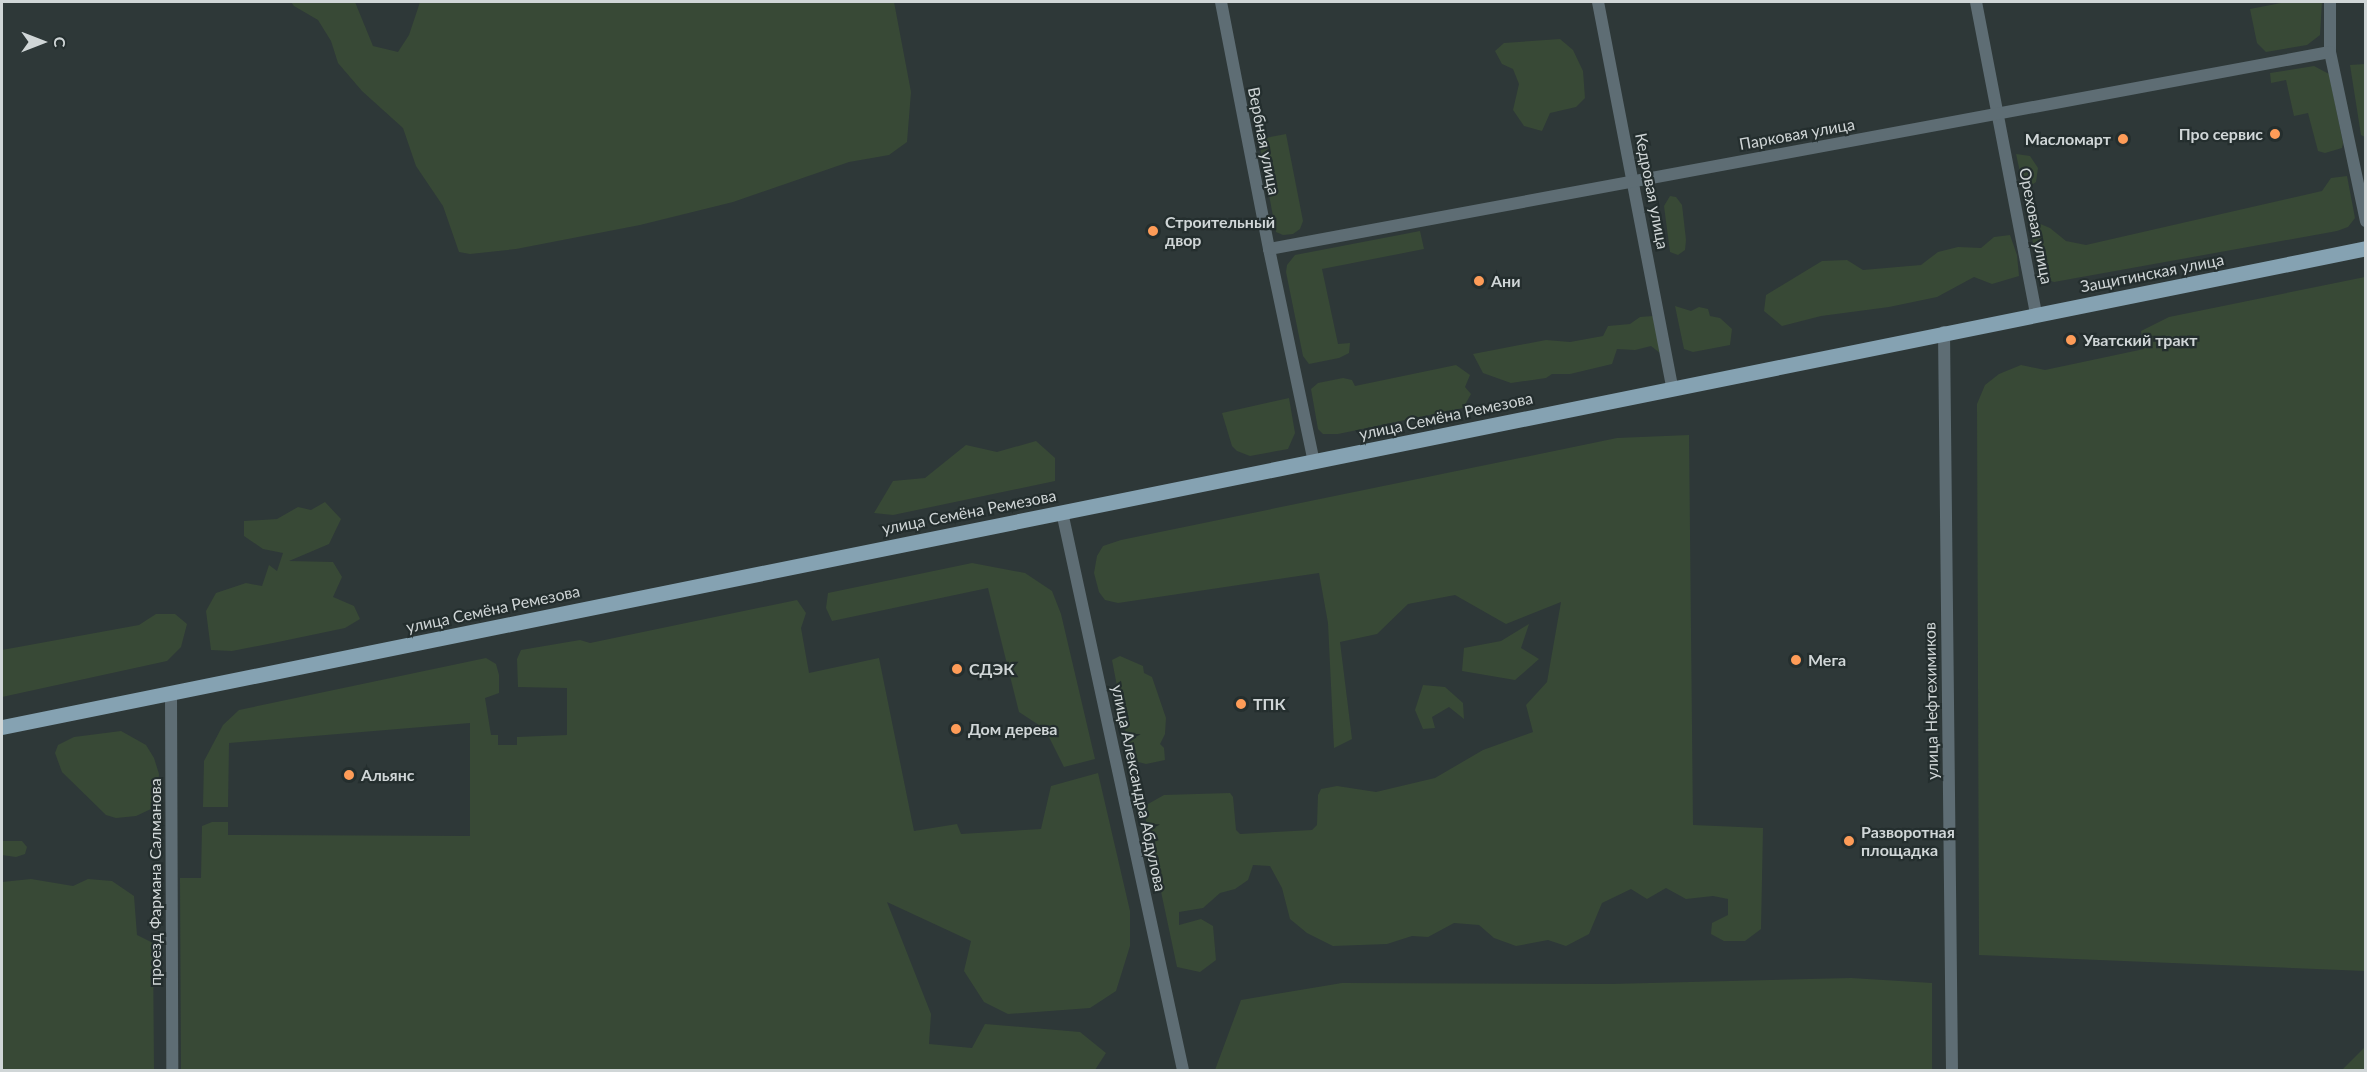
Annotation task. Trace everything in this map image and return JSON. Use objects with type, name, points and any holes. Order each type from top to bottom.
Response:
[{"type":"main road","name":"Защитинская улица","points":[[1944,332],[2366,248]]},
{"type":"main road","name":"улица Семёна Ремезова","points":[[2,727],[1314,462],[1944,332]]},
{"type":"street","name":"Вербная улица","points":[[1221,2],[1269,249],[1314,462]]},
{"type":"street","name":"Кедровая улица","points":[[1598,2],[1672,387]]},
{"type":"street","name":"Ореховая улица","points":[[1976,2],[2036,315]]},
{"type":"street","points":[[2330,2],[2330,52],[2366,220]]},
{"type":"street","name":"Парковая улица","points":[[1269,249],[2330,52]]},
{"type":"street","name":"улица Нефтехимиков","points":[[1944,332],[1953,1071]]},
{"type":"street","name":"улица Александра Абдулова","points":[[1062,512],[1183,1071]]},
{"type":"street","name":"проезд Фармана Салманова","points":[[171,693],[172,1071]]},
{"type":"green space","points":[[291,2],[355,2],[373,46],[398,52],[409,35],[420,2],[894,2],[911,92],[907,142],[889,155],[849,162],[733,202],[640,225],[516,249],[470,254],[459,252],[443,206],[416,166],[403,128],[362,91],[338,63],[331,41],[318,20]]},
{"type":"green space","points":[[2286,2],[2322,2],[2320,35],[2307,45],[2266,52],[2257,43],[2250,9]]},
{"type":"green space","points":[[1560,39],[1573,50],[1583,71],[1585,98],[1576,107],[1550,113],[1542,131],[1524,126],[1513,110],[1519,84],[1513,69],[1502,64],[1495,51],[1504,43]]},
{"type":"green space","points":[[2366,64],[2365,137],[2361,135],[2350,65]]},
{"type":"green space","points":[[2314,66],[2329,74],[2343,143],[2342,148],[2325,153],[2318,151],[2308,113],[2294,116],[2286,80],[2271,83],[2270,73]]},
{"type":"green space","points":[[1286,134],[1303,221],[1300,229],[1293,234],[1283,235],[1276,232],[1260,147],[1265,138]]},
{"type":"green space","points":[[2016,154],[2030,156],[2038,168],[2036,182],[2024,190]]},
{"type":"green space","points":[[2347,176],[2355,218],[2348,227],[2337,231],[2054,282],[2042,278],[2028,223],[2038,223],[2050,228],[2066,241],[2086,245],[2322,191],[2331,178]]},
{"type":"green space","points":[[1670,196],[1676,197],[1682,205],[1686,240],[1685,250],[1678,255],[1670,252],[1664,206]]},
{"type":"green space","points":[[1420,231],[1424,249],[1322,269],[1338,344],[1350,343],[1349,353],[1339,358],[1309,364],[1303,356],[1286,272],[1287,265],[1295,255]]},
{"type":"green space","points":[[2010,235],[2017,255],[2019,276],[1992,284],[1974,277],[1937,297],[1889,307],[1821,316],[1782,326],[1764,311],[1766,295],[1822,261],[1847,260],[1863,270],[1921,265],[1938,252],[1958,247],[1981,248],[1994,237]]},
{"type":"green space","points":[[2365,277],[2365,971],[1979,955],[1977,404],[1985,385],[1999,374],[2021,365],[2045,370],[2144,349],[2141,331],[2169,317]]},
{"type":"green space","points":[[1675,306],[1691,311],[1699,307],[1708,309],[1710,316],[1720,318],[1732,329],[1730,345],[1693,352],[1684,349]]},
{"type":"green space","points":[[1653,316],[1660,353],[1651,346],[1635,350],[1617,349],[1612,364],[1570,374],[1552,374],[1546,378],[1511,383],[1483,373],[1473,354],[1546,340],[1570,342],[1603,336],[1608,326],[1630,324],[1640,317]]},
{"type":"green space","points":[[1456,365],[1470,375],[1465,387],[1471,394],[1463,408],[1338,434],[1323,434],[1318,429],[1311,389],[1318,383],[1343,378],[1352,380],[1355,386]]},
{"type":"green space","points":[[1289,398],[1295,433],[1288,449],[1250,456],[1237,451],[1232,446],[1222,413]]},
{"type":"green space","points":[[1689,435],[1693,825],[1763,828],[1761,929],[1745,941],[1724,941],[1711,934],[1712,923],[1728,915],[1728,899],[1713,896],[1686,899],[1666,888],[1647,899],[1631,889],[1602,903],[1589,934],[1566,946],[1548,940],[1516,946],[1494,938],[1479,925],[1454,923],[1428,937],[1412,936],[1387,944],[1333,946],[1307,933],[1290,919],[1282,888],[1270,866],[1253,865],[1248,880],[1235,889],[1220,893],[1203,908],[1179,912],[1179,925],[1201,919],[1213,926],[1216,960],[1200,972],[1177,967],[1145,816],[1148,804],[1164,795],[1230,793],[1233,797],[1236,830],[1240,834],[1312,830],[1317,825],[1318,795],[1321,789],[1337,786],[1376,792],[1435,778],[1483,750],[1533,732],[1526,705],[1547,682],[1561,602],[1506,624],[1455,595],[1408,604],[1377,634],[1340,642],[1352,739],[1334,748],[1328,623],[1319,573],[1118,603],[1105,600],[1099,592],[1094,573],[1097,556],[1103,546],[1121,540],[1617,438]]},
{"type":"green space","points":[[1036,441],[1055,458],[1055,481],[893,515],[874,513],[893,481],[925,478],[966,445],[997,452]]},
{"type":"green space","points":[[325,502],[341,519],[329,544],[289,561],[333,562],[342,577],[333,597],[354,606],[360,619],[345,628],[278,642],[232,651],[211,650],[206,611],[216,593],[246,583],[262,586],[269,565],[277,571],[283,553],[263,549],[244,536],[244,521],[277,519],[298,507],[311,510]]},
{"type":"green space","points":[[972,563],[1025,573],[1052,591],[1061,614],[1095,759],[1064,767],[1045,729],[1019,712],[988,588],[832,621],[826,608],[828,593]]},
{"type":"green space","points":[[797,600],[806,613],[801,628],[809,673],[879,658],[914,831],[957,824],[961,834],[1041,829],[1051,786],[1098,773],[1130,911],[1130,946],[1116,991],[1090,1008],[1008,1014],[984,1002],[964,971],[971,941],[887,902],[931,1014],[929,1044],[972,1048],[985,1024],[1080,1032],[1106,1053],[1095,1070],[181,1070],[180,878],[201,878],[202,826],[212,822],[228,822],[228,835],[470,836],[470,723],[229,743],[228,807],[203,807],[204,761],[223,725],[239,710],[486,658],[496,664],[499,675],[499,693],[485,698],[491,735],[498,735],[498,745],[517,745],[517,737],[567,735],[567,688],[518,687],[517,659],[521,650],[580,640],[590,643]]},
{"type":"green space","points":[[156,614],[175,614],[187,624],[181,647],[167,661],[2,697],[2,650],[139,625]]},
{"type":"green space","points":[[1529,624],[1521,648],[1539,659],[1515,680],[1462,671],[1464,648],[1501,641]]},
{"type":"green space","points":[[1120,656],[1143,666],[1144,673],[1152,677],[1166,718],[1165,734],[1160,744],[1164,748],[1165,760],[1146,764],[1131,760],[1112,660]]},
{"type":"green space","points":[[1423,685],[1445,687],[1463,703],[1464,719],[1449,707],[1432,717],[1435,728],[1423,729],[1415,710]]},
{"type":"green space","points":[[121,731],[146,745],[154,758],[159,774],[157,802],[151,809],[136,816],[116,818],[106,815],[62,772],[55,753],[58,745],[74,737]]},
{"type":"green space","points":[[2,841],[22,841],[27,847],[25,854],[16,857],[2,855]]},
{"type":"green space","points":[[31,879],[73,886],[88,879],[112,881],[134,896],[137,935],[153,943],[154,1070],[2,1070],[2,882]]},
{"type":"green space","points":[[1851,978],[1932,983],[1932,1070],[1215,1070],[1241,1000],[1342,983],[1611,984]]},
{"type":"green space","points":[[2365,1047],[2365,1070],[2342,1070]]},
{"type":"place","name":"Про сервис","points":[[2275,134]]},
{"type":"place","name":"Масломарт","points":[[2123,139]]},
{"type":"place","name":"Строительный двор","points":[[1153,231]]},
{"type":"place","name":"Ани","points":[[1479,281]]},
{"type":"place","name":"Уватский тракт","points":[[2071,340]]},
{"type":"place","name":"Мега","points":[[1796,660]]},
{"type":"place","name":"СДЭК","points":[[957,669]]},
{"type":"place","name":"ТПК","points":[[1241,704]]},
{"type":"place","name":"Дом дерева","points":[[956,729]]},
{"type":"place","name":"Альянс","points":[[349,775]]},
{"type":"place","name":"Разворотная площадка","points":[[1849,841]]}]
